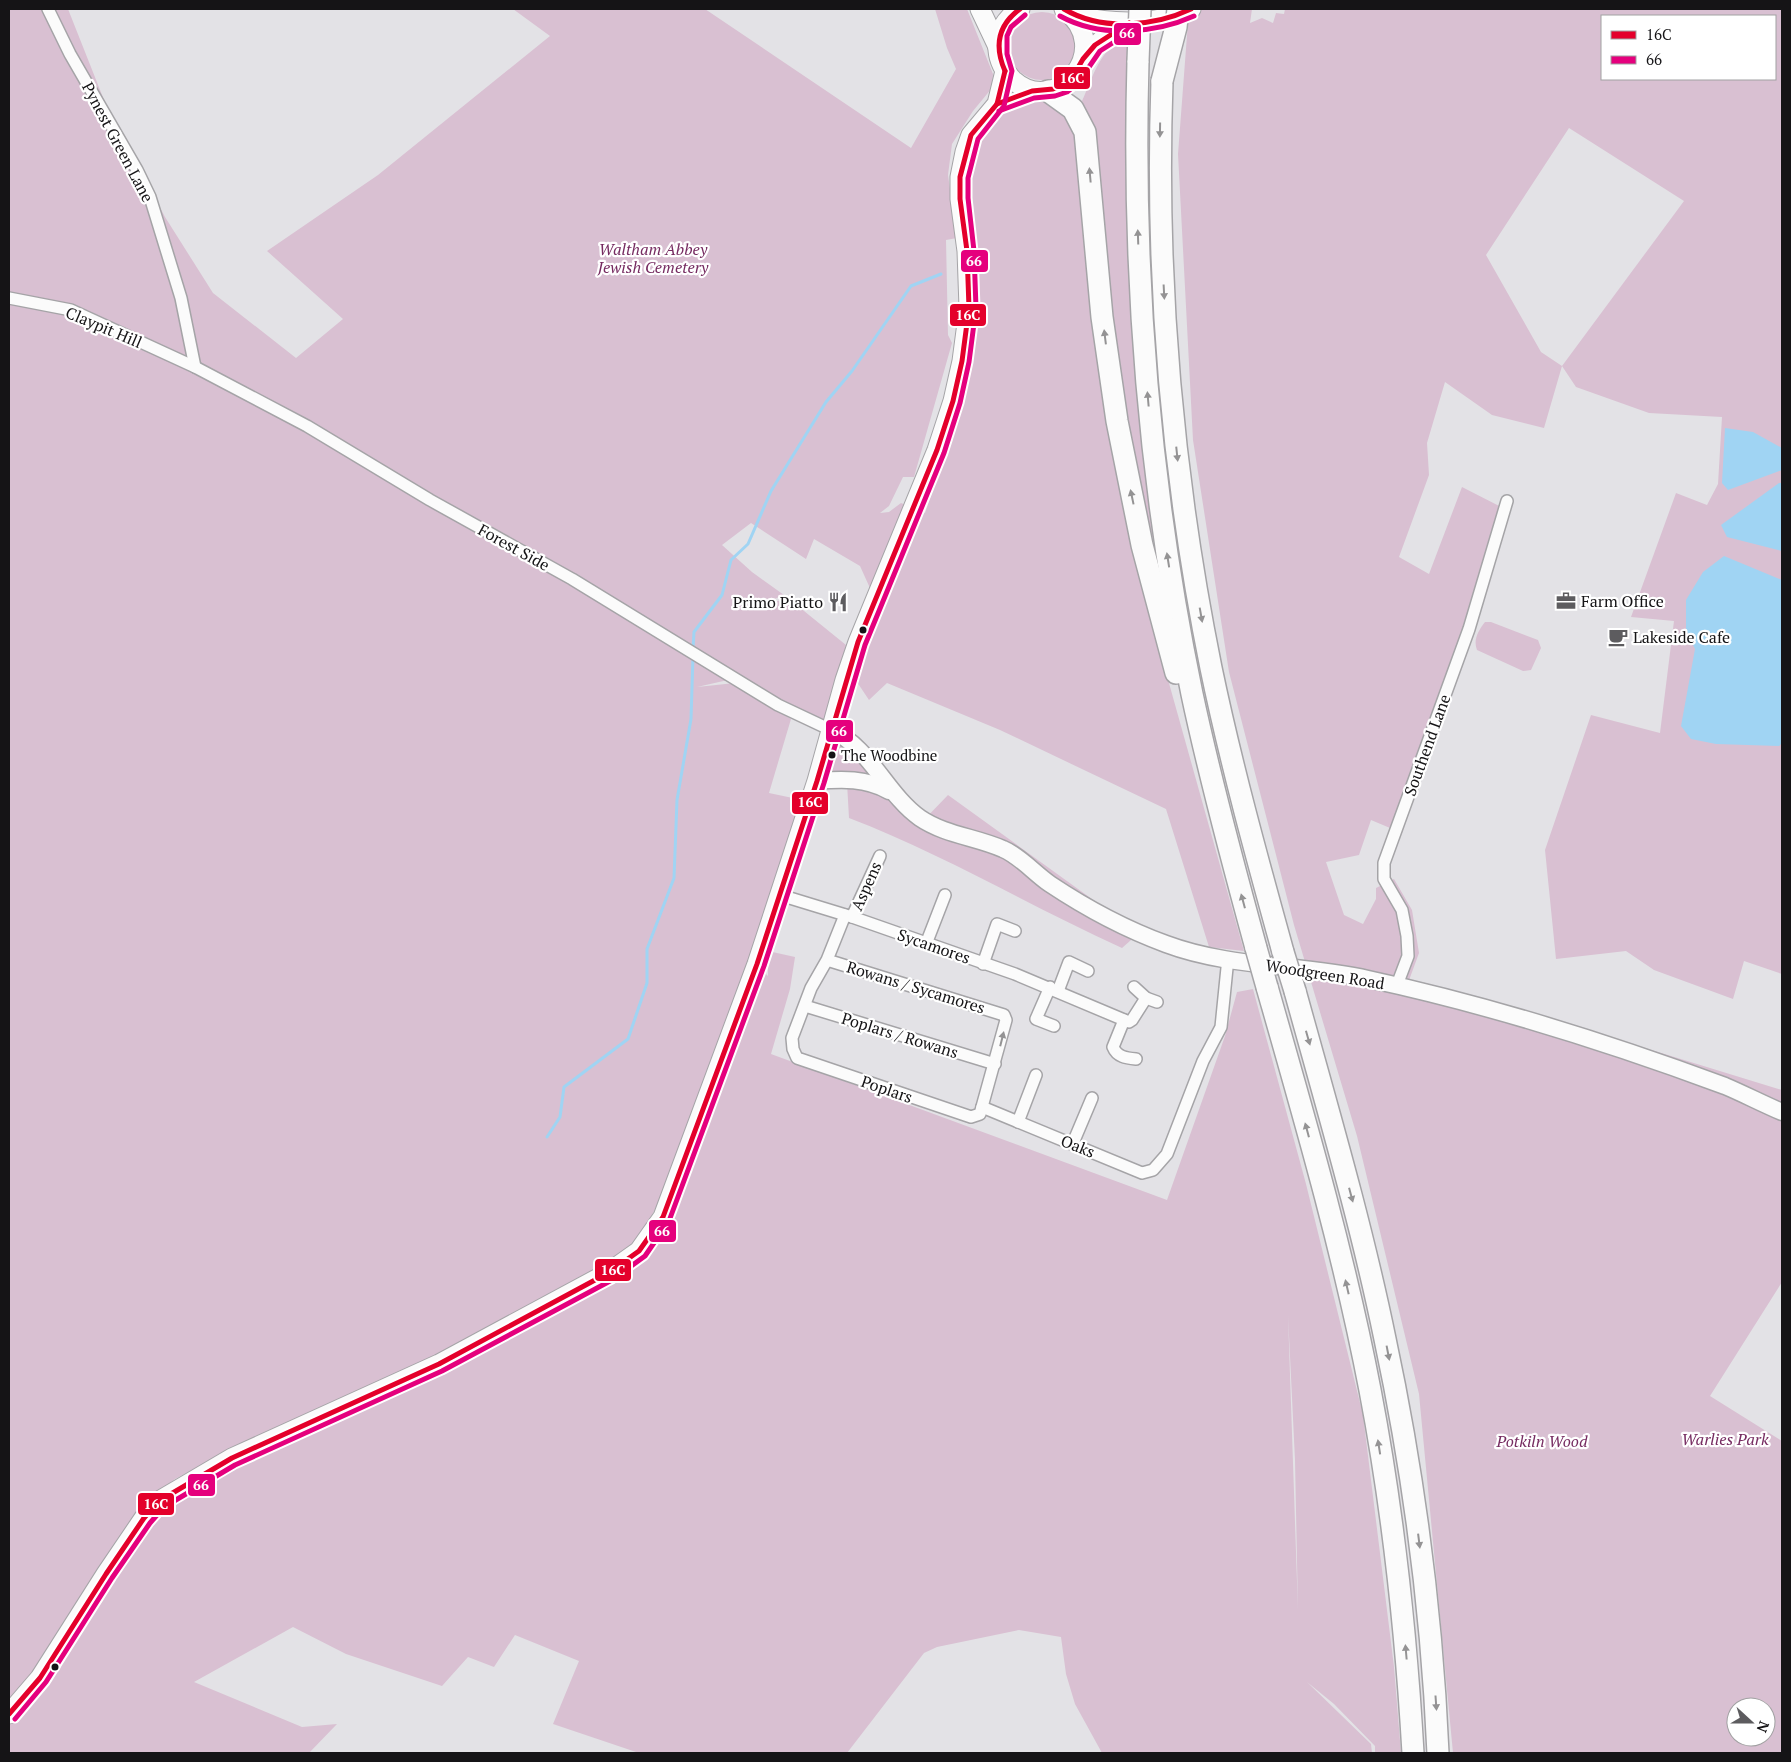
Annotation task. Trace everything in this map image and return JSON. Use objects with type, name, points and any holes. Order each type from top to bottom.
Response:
[{"type":"highway","points":[[1164,9],[1160,170],[1163,287],[1174,421],[1186,522],[1202,622],[1224,723],[1283,952],[1360,1231],[1394,1385],[1413,1493],[1423,1569],[1434,1676],[1438,1753]]},
{"type":"highway","points":[[1162,81],[1176,27],[1178,9]]},
{"type":"highway","points":[[1134,16],[1138,61],[1138,226],[1143,330],[1152,436],[1173,590],[1204,746],[1256,948],[1336,1238],[1370,1391],[1395,1547],[1406,1650],[1413,1753]]},
{"type":"highway","points":[[1042,90],[1074,109],[1085,132],[1102,316],[1129,484],[1170,656],[1204,746]]},
{"type":"main road","points":[[980,9],[998,46]]},
{"type":"main road","points":[[1020,9],[1005,22],[1000,34],[998,55],[1005,71],[1017,83],[1042,90]]},
{"type":"main road","points":[[1068,12],[1134,16],[1163,20],[1191,9]]},
{"type":"main road","points":[[997,104],[1063,85],[1072,78],[1081,66],[1084,57],[1084,35],[1068,12]]},
{"type":"main road","points":[[1084,57],[1108,35],[1134,16]]},
{"type":"main road","points":[[9,1714],[40,1678],[106,1574],[144,1518],[159,1500],[232,1458],[341,1407],[388,1389],[490,1338],[608,1273],[639,1250],[663,1217],[757,964],[817,781],[845,680],[861,635],[938,450],[953,401],[962,361],[969,308],[960,178],[965,152],[971,135],[997,104],[1002,90],[1005,71]]},
{"type":"street","name":"Pynest Green Lane","points":[[48,9],[70,54],[138,170],[150,197],[180,298],[195,367]]},
{"type":"street","name":"Claypit Hill","points":[[9,298],[71,310],[195,367]]},
{"type":"street","name":"Forest Side","points":[[195,367],[307,426],[430,500],[572,579],[778,705],[831,730]]},
{"type":"street","name":"Southend Lane","points":[[1397,985],[1408,956],[1407,936],[1402,910],[1384,879],[1384,863],[1469,629],[1507,501]]},
{"type":"street","name":"Woodgreen Road","points":[[831,730],[838,733],[867,759],[891,792],[904,805],[935,827],[1005,850],[1049,883],[1112,922],[1169,945],[1228,958],[1335,973],[1397,985],[1582,1036],[1728,1087],[1782,1112]]},
{"type":"street","name":"Woodgreen Road","points":[[817,781],[851,779],[869,782],[891,792]]},
{"type":"street","name":"Aspens","points":[[805,1006],[815,980],[880,856]]},
{"type":"street","name":"Sycamores","points":[[780,895],[849,916],[1015,974],[1124,1020]]},
{"type":"street","points":[[926,944],[945,895]]},
{"type":"street","points":[[983,964],[996,924],[1016,931]]},
{"type":"street","name":"Oaks","points":[[982,1108],[1073,1143],[1142,1173],[1153,1170],[1167,1154],[1203,1061],[1221,1027],[1228,958]]},
{"type":"street","name":"Rowans / Sycamores","points":[[827,960],[1004,1015],[1006,1020],[995,1064]]},
{"type":"street","points":[[1054,1026],[1036,1019],[1068,962],[1088,971]]},
{"type":"street","points":[[1134,987],[1146,998],[1157,1002]]},
{"type":"street","points":[[1136,1059],[1122,1057],[1115,1053],[1113,1047],[1124,1020],[1132,1020],[1146,998]]},
{"type":"street","name":"Poplars / Rowans","points":[[805,1006],[995,1064]]},
{"type":"street","name":"Poplars","points":[[805,1006],[792,1038],[793,1049],[797,1058],[971,1117],[980,1114],[982,1108]]},
{"type":"street","points":[[982,1108],[995,1064]]},
{"type":"street","points":[[1018,1122],[1036,1075]]},
{"type":"street","points":[[1073,1143],[1092,1098]]},
{"type":"green space","name":"Waltham Abbey Jewish Cemetery","points":[[9,9],[68,9],[106,105],[165,217],[213,293],[296,358],[343,319],[267,251],[378,175],[550,36],[513,9],[705,9],[911,148],[956,69],[947,48],[935,9],[967,9],[993,74],[992,88],[973,111],[952,144],[948,175],[957,238],[946,240],[948,335],[952,343],[914,477],[903,477],[889,506],[880,513],[889,512],[901,503],[925,513],[959,415],[968,381],[974,332],[968,197],[972,157],[988,124],[1012,106],[1030,100],[1046,102],[1058,107],[1076,127],[1102,387],[1114,464],[1167,676],[1244,951],[1209,947],[1166,809],[1000,730],[887,683],[869,700],[855,679],[858,661],[879,608],[860,566],[814,539],[806,559],[751,523],[722,545],[752,572],[784,595],[746,611],[788,598],[846,645],[825,724],[741,677],[697,687],[735,683],[791,719],[769,793],[807,801],[676,1167],[642,1235],[615,1260],[405,1373],[237,1447],[175,1479],[149,1500],[132,1521],[105,1558],[39,1668],[9,1704]]},
{"type":"green space","points":[[1189,9],[1252,9],[1250,23],[1262,18],[1273,23],[1276,13],[1284,14],[1285,9],[1782,9],[1782,974],[1744,961],[1733,999],[1654,970],[1626,951],[1556,959],[1545,850],[1591,715],[1660,733],[1674,621],[1631,617],[1676,493],[1707,505],[1718,484],[1722,417],[1649,413],[1576,387],[1562,366],[1544,428],[1492,415],[1445,382],[1427,443],[1429,475],[1399,557],[1429,574],[1462,487],[1509,511],[1402,833],[1371,820],[1359,855],[1326,862],[1344,915],[1363,924],[1376,899],[1376,888],[1394,879],[1412,910],[1419,953],[1408,983],[1492,1001],[1782,1090],[1782,1282],[1710,1396],[1782,1441],[1782,1753],[1453,1753],[1419,1394],[1357,1136],[1294,925],[1229,672],[1193,440],[1178,154]],"holes":[[[1569,128],[1684,201],[1562,366],[1541,352],[1486,255]]]},
{"type":"green space","points":[[1042,12],[1055,15],[1066,22],[1073,33],[1076,46],[1073,59],[1066,70],[1055,77],[1042,80],[1029,77],[1018,70],[1011,59],[1008,46],[1011,33],[1018,22],[1029,15]]},
{"type":"green space","points":[[1127,41],[1125,164],[1141,425],[1155,537],[1146,539],[1108,317],[1094,128],[1082,101],[1098,64],[1104,55],[1118,43]]},
{"type":"green space","points":[[1485,622],[1491,622],[1538,640],[1541,648],[1531,670],[1523,671],[1477,650],[1477,636]]},
{"type":"green space","points":[[838,741],[870,773],[861,776],[828,773],[835,742]]},
{"type":"green space","points":[[847,783],[888,793],[920,824],[948,795],[1139,933],[1122,948],[952,864],[849,818]]},
{"type":"green space","points":[[768,951],[795,957],[790,989],[771,1054],[1167,1200],[1225,1036],[1237,992],[1253,989],[1306,1184],[1363,1415],[1394,1667],[1401,1753],[1375,1753],[1375,1746],[1334,1704],[1307,1682],[1371,1744],[1372,1753],[1102,1753],[1075,1704],[1066,1674],[1061,1637],[1019,1630],[937,1647],[924,1653],[847,1753],[639,1753],[553,1724],[579,1661],[515,1635],[494,1667],[468,1657],[442,1686],[346,1654],[293,1627],[194,1682],[302,1727],[337,1724],[309,1753],[9,1753],[9,1719],[167,1499],[641,1254],[761,969],[768,976]],"holes":[[[1288,1315],[1295,1460],[1298,1611]]]},
{"type":"water","points":[[1725,428],[1753,432],[1782,448],[1782,470],[1728,490],[1722,483]]},
{"type":"water","points":[[1779,483],[1782,483],[1782,551],[1727,537],[1721,525]]},
{"type":"water","points":[[1724,556],[1782,580],[1782,743],[1779,746],[1716,744],[1691,739],[1681,726],[1695,649],[1686,630],[1686,600],[1703,572]]},
{"type":"waterway","points":[[693,649],[694,632],[722,595],[731,560],[748,544],[771,491],[826,402],[852,371],[911,286],[941,274]]},
{"type":"waterway","points":[[547,1137],[560,1117],[564,1087],[628,1039],[647,983],[647,949],[674,878],[677,800],[691,719],[693,655]]},
{"type":"transit line","name":"16C","points":[[1005,71],[1000,53],[1000,37],[1007,22],[1020,9]]},
{"type":"transit line","name":"16C","points":[[1064,9],[1094,21],[1127,24],[1160,20],[1191,9]]},
{"type":"transit line","name":"66","points":[[15,1719],[46,1682],[112,1578],[150,1523],[164,1507],[235,1465],[442,1371],[612,1280],[645,1256],[669,1221],[764,966],[824,783],[865,645],[944,453],[960,403],[969,362],[976,308],[974,251],[968,198],[968,178],[978,139],[1004,106],[1012,71],[1007,54],[1007,36],[1011,27],[1025,15]]},
{"type":"transit line","name":"66","points":[[1060,16],[1092,28],[1127,31],[1162,27],[1194,16]]},
{"type":"transit line","name":"16C","points":[[997,104],[1032,91],[1053,89],[1063,85],[1072,78],[1083,59],[1095,45],[1129,23]]},
{"type":"transit line","name":"66","points":[[999,111],[1034,98],[1055,96],[1067,92],[1078,83],[1100,51],[1133,30]]},
{"type":"transit line","name":"16C","points":[[9,1714],[40,1678],[106,1574],[144,1518],[159,1501],[232,1458],[439,1364],[608,1273],[639,1251],[663,1217],[757,964],[817,781],[858,642],[937,450],[953,401],[962,361],[969,308],[967,251],[960,199],[960,177],[971,135],[997,104],[1005,71]]},
{"type":"place","name":"Farm Office","points":[[1566,601]]},
{"type":"place","name":"Primo Piatto","points":[[838,602]]},
{"type":"place","name":"Lakeside Cafe","points":[[1618,637]]},
{"type":"place","name":"The Woodbine","points":[[832,755]]},
{"type":"park label","name":"Warlies Park","points":[[1725,1439]]},
{"type":"park label","name":"Potkiln Wood","points":[[1542,1441]]}]
